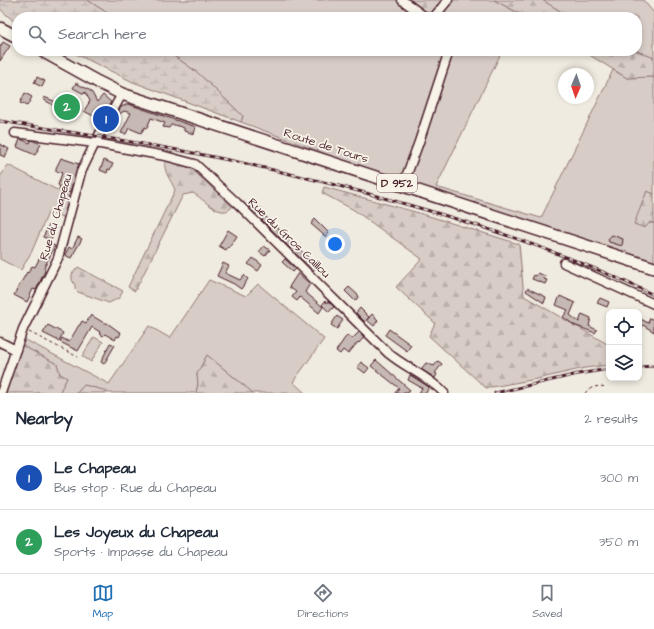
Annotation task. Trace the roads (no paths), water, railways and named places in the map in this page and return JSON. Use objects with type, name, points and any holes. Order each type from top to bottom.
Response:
[{"type":"main road","points":[[0,28],[12,34]]},
{"type":"main road","name":"Route de Tours","points":[[51,56],[122,94],[654,268]]},
{"type":"street","points":[[402,0],[418,12]]},
{"type":"street","points":[[438,12],[448,0]]},
{"type":"street","points":[[402,185],[419,142],[447,56]]},
{"type":"street","name":"Rue du Chapeau","points":[[1,393],[23,329],[58,258],[81,172],[122,94]]},
{"type":"street","name":"Rue du Gros Caillou","points":[[15,133],[95,143],[165,156],[194,164],[205,173],[388,353],[400,363],[432,381],[444,393]]},
{"type":"street","points":[[564,262],[654,304]]},
{"type":"street","points":[[0,342],[16,350]]},
{"type":"railway","points":[[0,121],[215,157],[363,192],[495,231],[575,261],[654,295]]},
{"type":"railway","points":[[642,367],[654,366]]},
{"type":"railway","points":[[495,393],[578,374],[606,369]]},
{"type":"place","name":"Les Joyeux du Chapeau","points":[[67,107]]},
{"type":"place","name":"Le Chapeau","points":[[106,119]]}]
